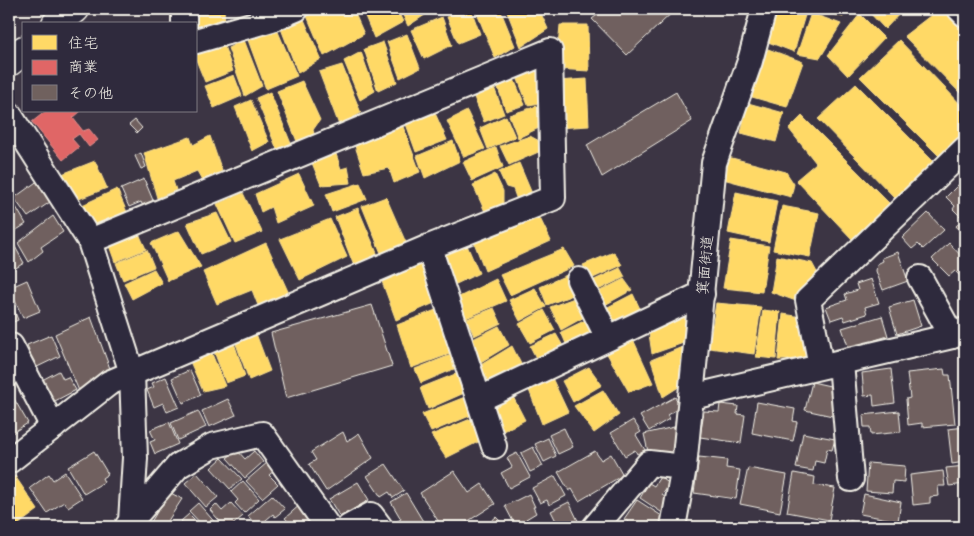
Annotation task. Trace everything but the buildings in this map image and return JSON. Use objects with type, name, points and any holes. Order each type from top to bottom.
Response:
[{"type":"highway","points":[[59,22],[75,9]]},
{"type":"highway","points":[[9,62],[22,52]]},
{"type":"street","points":[[184,9],[184,22]]},
{"type":"street","points":[[198,40],[272,19],[296,9]]},
{"type":"street","name":"箕面街道","points":[[677,526],[692,397],[714,163],[750,61],[764,9]]},
{"type":"street","points":[[960,9],[965,14]]},
{"type":"street","points":[[10,458],[109,383],[429,247],[553,198],[550,51],[90,241]]},
{"type":"street","points":[[9,114],[90,241],[132,373],[136,458],[129,524]]},
{"type":"street","points":[[851,479],[831,364],[808,300],[965,149]]},
{"type":"street","points":[[429,247],[494,446]]},
{"type":"street","points":[[692,397],[959,333],[920,278]]},
{"type":"street","points":[[579,280],[608,338]]},
{"type":"street","points":[[480,400],[702,294]]},
{"type":"street","points":[[11,346],[53,427]]},
{"type":"street","points":[[129,524],[178,466],[212,446],[262,434],[328,527]]},
{"type":"street","points":[[594,527],[649,463],[684,467]]},
{"type":"street","points":[[350,527],[379,516]]}]
